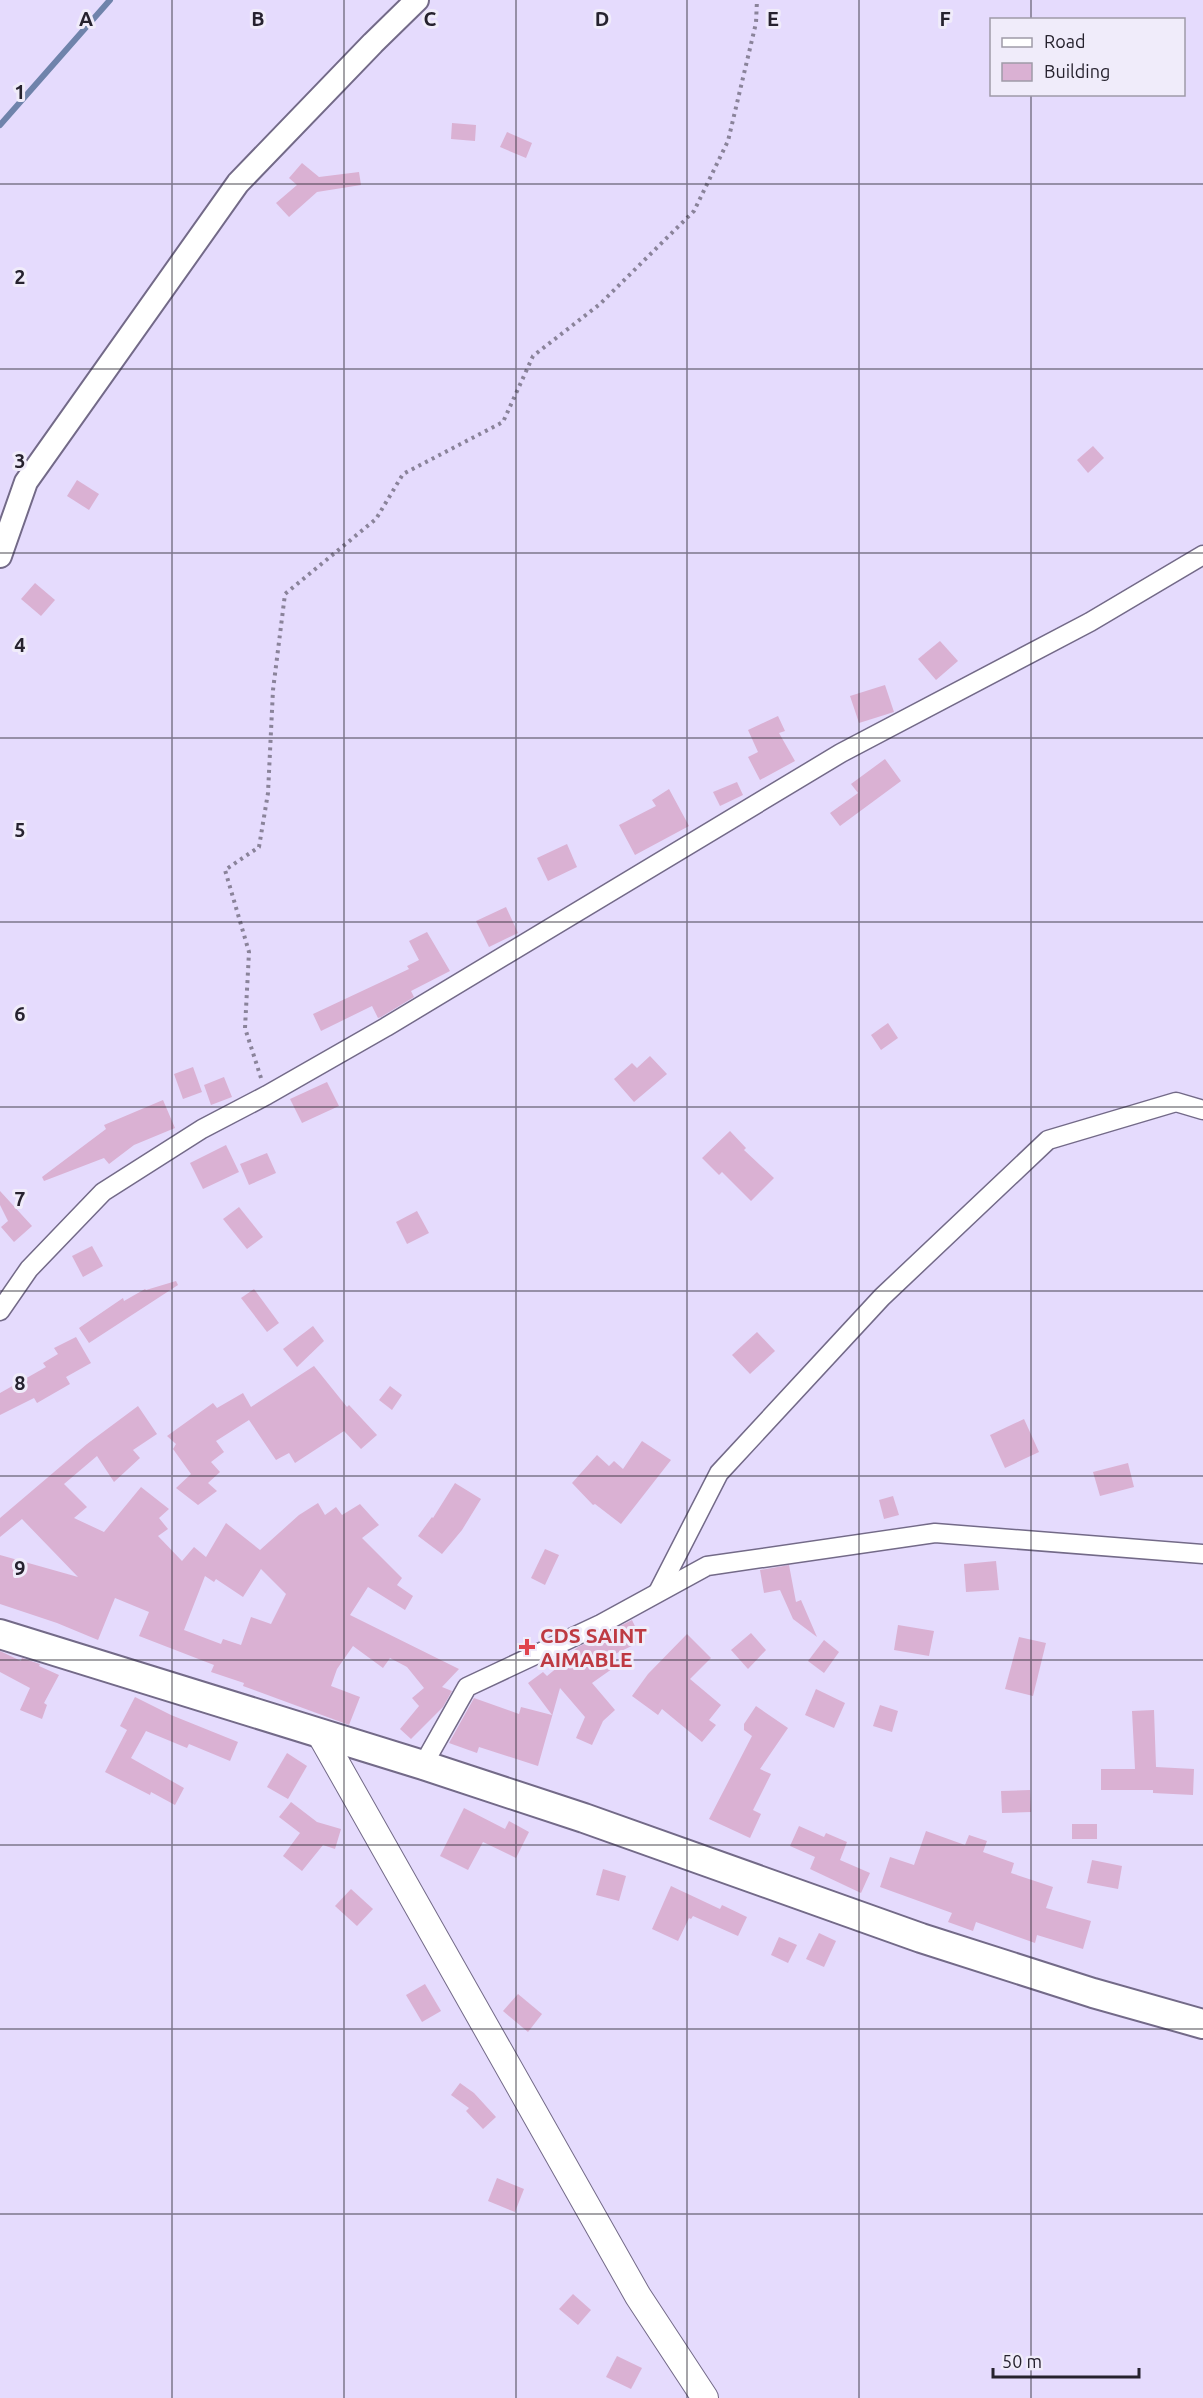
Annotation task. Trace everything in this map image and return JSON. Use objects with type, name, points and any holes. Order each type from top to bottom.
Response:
[{"type":"main road","points":[[0,1634],[584,1818],[921,1938],[1093,1994],[1203,2024]]},
{"type":"main road","points":[[320,1734],[638,2296],[705,2398]]},
{"type":"street","points":[[0,556],[26,482],[238,183],[417,0]]},
{"type":"street","points":[[0,1311],[29,1269],[102,1192],[202,1129],[386,1027],[841,753],[1090,622],[1203,555]]},
{"type":"street","points":[[658,1592],[718,1473],[882,1297],[1047,1140],[1176,1102],[1203,1110]]},
{"type":"street","points":[[423,1766],[467,1687],[601,1624],[707,1566],[936,1533],[1203,1554]]},
{"type":"path","points":[[267,1095],[245,1028],[249,952],[225,870],[259,848],[268,793],[273,690],[285,594],[376,519],[403,474],[503,422],[533,356],[600,304],[694,211],[728,141],[756,23],[757,0]]},
{"type":"building","points":[[452,123],[476,125],[475,141],[451,139]]},
{"type":"building","points":[[507,132],[532,143],[526,158],[500,147]]},
{"type":"building","points":[[302,163],[319,177],[359,172],[361,185],[317,192],[289,217],[276,203],[297,185],[289,178]]},
{"type":"building","points":[[1093,446],[1104,458],[1088,473],[1077,460]]},
{"type":"building","points":[[77,480],[99,494],[89,510],[67,496]]},
{"type":"building","points":[[35,583],[55,600],[41,616],[21,599]]},
{"type":"building","points":[[940,641],[958,661],[936,680],[918,659]]},
{"type":"building","points":[[885,685],[894,712],[859,723],[850,696]]},
{"type":"building","points":[[778,716],[785,731],[779,733],[795,761],[760,780],[748,757],[758,752],[748,730]]},
{"type":"building","points":[[885,759],[901,781],[840,826],[830,813],[858,793],[851,784]]},
{"type":"building","points":[[737,782],[743,795],[720,806],[713,792]]},
{"type":"building","points":[[669,789],[689,826],[635,855],[619,825],[656,806],[652,800]]},
{"type":"building","points":[[567,844],[577,867],[548,881],[537,858]]},
{"type":"building","points":[[506,907],[518,933],[489,947],[476,921]]},
{"type":"building","points":[[427,932],[450,971],[411,991],[414,997],[381,1017],[378,1018],[372,1006],[321,1031],[313,1014],[409,969],[407,966],[419,960],[409,941]]},
{"type":"building","points":[[888,1023],[898,1038],[881,1050],[871,1035]]},
{"type":"building","points":[[650,1056],[667,1074],[634,1102],[614,1079],[632,1063],[637,1068]]},
{"type":"building","points":[[193,1067],[202,1092],[183,1099],[174,1074]]},
{"type":"building","points":[[224,1077],[232,1097],[211,1105],[204,1085]]},
{"type":"building","points":[[327,1082],[339,1106],[302,1123],[290,1099]]},
{"type":"building","points":[[163,1100],[175,1128],[134,1145],[109,1164],[104,1158],[44,1181],[42,1177],[106,1129],[104,1125]]},
{"type":"building","points":[[730,1131],[746,1148],[744,1150],[774,1178],[751,1201],[722,1172],[719,1175],[702,1158]]},
{"type":"building","points":[[226,1145],[239,1172],[203,1189],[190,1163]]},
{"type":"building","points":[[267,1153],[276,1173],[249,1185],[240,1164]]},
{"type":"building","points":[[0,1191],[32,1226],[14,1242],[1,1227],[8,1221],[0,1205]]},
{"type":"building","points":[[239,1207],[263,1237],[247,1249],[223,1219]]},
{"type":"building","points":[[417,1211],[429,1233],[407,1244],[396,1222]]},
{"type":"building","points":[[92,1246],[103,1266],[83,1277],[72,1256]]},
{"type":"building","points":[[176,1281],[178,1285],[89,1343],[79,1328],[123,1298],[124,1301],[145,1289]]},
{"type":"building","points":[[254,1289],[279,1323],[267,1332],[241,1298]]},
{"type":"building","points":[[313,1326],[324,1341],[297,1367],[283,1349]]},
{"type":"building","points":[[757,1332],[775,1351],[750,1374],[732,1355]]},
{"type":"building","points":[[76,1337],[91,1363],[66,1377],[70,1384],[37,1403],[34,1398],[0,1415],[0,1393],[46,1367],[43,1363],[58,1354],[54,1348]]},
{"type":"building","points":[[314,1366],[347,1407],[349,1405],[377,1435],[361,1449],[344,1431],[295,1463],[289,1453],[276,1460],[249,1420],[216,1441],[224,1452],[211,1462],[220,1472],[208,1483],[217,1491],[198,1505],[176,1488],[191,1474],[173,1449],[176,1444],[167,1436],[213,1403],[217,1408],[243,1393],[251,1407]]},
{"type":"building","points":[[390,1386],[402,1395],[392,1410],[379,1400]]},
{"type":"building","points":[[138,1406],[157,1434],[133,1450],[140,1458],[114,1482],[97,1456],[64,1484],[87,1507],[74,1518],[104,1532],[141,1487],[169,1509],[159,1518],[168,1529],[158,1536],[182,1561],[194,1547],[206,1557],[226,1523],[260,1550],[299,1515],[318,1503],[325,1515],[336,1507],[342,1515],[360,1504],[379,1525],[362,1538],[402,1578],[397,1585],[413,1596],[405,1610],[368,1587],[350,1615],[459,1669],[442,1687],[452,1691],[443,1707],[411,1739],[400,1729],[419,1706],[412,1698],[424,1688],[407,1667],[390,1658],[383,1668],[353,1646],[337,1669],[331,1686],[360,1697],[349,1725],[243,1686],[244,1683],[211,1672],[214,1665],[139,1636],[149,1612],[115,1598],[98,1640],[57,1623],[0,1604],[0,1555],[78,1577],[22,1519],[0,1537],[0,1518],[87,1444]],"holes":[[[261,1569],[286,1594],[271,1624],[251,1617],[241,1645],[223,1639],[221,1644],[184,1630],[205,1576],[214,1582],[216,1579],[243,1597]]]},
{"type":"building","points":[[1024,1419],[1039,1452],[1005,1468],[990,1435]]},
{"type":"building","points":[[642,1441],[671,1460],[621,1524],[595,1504],[593,1505],[572,1483],[597,1455],[609,1466],[614,1461],[623,1469]]},
{"type":"building","points":[[1128,1463],[1134,1487],[1100,1496],[1093,1472]]},
{"type":"building","points":[[455,1483],[481,1499],[462,1530],[442,1554],[418,1536],[433,1518]]},
{"type":"building","points":[[893,1496],[899,1515],[884,1519],[879,1500]]},
{"type":"building","points":[[545,1549],[559,1555],[545,1585],[531,1578]]},
{"type":"building","points":[[996,1561],[999,1590],[966,1592],[964,1564]]},
{"type":"building","points":[[789,1565],[796,1602],[801,1600],[817,1637],[793,1619],[780,1590],[764,1593],[760,1570]]},
{"type":"building","points":[[632,1620],[642,1641],[613,1655],[619,1664],[592,1683],[615,1710],[603,1721],[592,1745],[576,1738],[585,1717],[560,1688],[538,1766],[479,1747],[477,1753],[449,1743],[474,1698],[519,1714],[521,1707],[552,1715],[528,1683],[543,1672],[547,1676],[575,1653],[573,1651],[578,1647]]},
{"type":"building","points":[[898,1625],[934,1631],[929,1656],[894,1650]]},
{"type":"building","points":[[751,1633],[766,1650],[748,1669],[731,1650]]},
{"type":"building","points":[[687,1634],[711,1658],[690,1679],[721,1705],[709,1720],[716,1725],[702,1742],[662,1709],[658,1715],[632,1696],[648,1674]]},
{"type":"building","points":[[1019,1637],[1046,1643],[1033,1696],[1005,1689]]},
{"type":"building","points":[[824,1640],[839,1652],[824,1673],[808,1661]]},
{"type":"building","points":[[0,1651],[21,1661],[22,1658],[40,1664],[39,1666],[59,1675],[44,1703],[47,1705],[42,1719],[20,1710],[30,1688],[0,1672]]},
{"type":"building","points":[[816,1689],[845,1703],[834,1728],[805,1715]]},
{"type":"building","points":[[135,1697],[171,1715],[238,1742],[230,1761],[189,1744],[187,1748],[146,1731],[131,1758],[184,1788],[175,1805],[105,1772],[127,1730],[120,1726]]},
{"type":"building","points":[[880,1705],[898,1711],[892,1732],[873,1726]]},
{"type":"building","points":[[756,1706],[788,1728],[760,1769],[771,1774],[753,1810],[761,1814],[750,1838],[709,1819],[752,1736],[744,1730],[744,1724]]},
{"type":"building","points":[[1154,1710],[1156,1767],[1194,1769],[1193,1795],[1153,1793],[1153,1790],[1101,1790],[1101,1769],[1135,1769],[1132,1711]]},
{"type":"building","points":[[287,1753],[307,1766],[288,1799],[267,1787]]},
{"type":"building","points":[[1030,1790],[1031,1812],[1002,1813],[1001,1791]]},
{"type":"building","points":[[291,1802],[317,1822],[341,1829],[335,1849],[323,1845],[302,1871],[283,1856],[300,1833],[279,1817]]},
{"type":"building","points":[[464,1808],[505,1829],[509,1821],[529,1832],[516,1858],[483,1842],[468,1870],[440,1856]]},
{"type":"building","points":[[1072,1824],[1097,1824],[1097,1839],[1072,1839]]},
{"type":"building","points":[[799,1826],[824,1837],[826,1833],[847,1842],[840,1860],[870,1873],[861,1893],[810,1869],[815,1857],[790,1846]]},
{"type":"building","points":[[926,1831],[965,1845],[969,1835],[987,1841],[983,1852],[1014,1863],[1011,1873],[1053,1887],[1046,1908],[1091,1921],[1083,1949],[1037,1935],[1035,1943],[976,1922],[973,1931],[948,1922],[952,1913],[880,1887],[890,1857],[914,1865]]},
{"type":"building","points":[[1092,1860],[1122,1866],[1118,1889],[1087,1883]]},
{"type":"building","points":[[603,1869],[626,1876],[619,1901],[596,1895]]},
{"type":"building","points":[[671,1886],[720,1909],[722,1905],[747,1917],[738,1936],[693,1916],[689,1918],[678,1941],[652,1929]]},
{"type":"building","points":[[351,1889],[373,1909],[357,1926],[335,1906]]},
{"type":"building","points":[[819,1933],[836,1941],[824,1967],[806,1959]]},
{"type":"building","points":[[779,1937],[797,1945],[788,1963],[771,1955]]},
{"type":"building","points":[[425,1984],[441,2011],[422,2022],[406,1995]]},
{"type":"building","points":[[518,1994],[542,2014],[528,2032],[503,2011]]},
{"type":"building","points":[[460,2083],[474,2093],[496,2117],[483,2129],[466,2111],[469,2108],[451,2095]]},
{"type":"building","points":[[497,2178],[524,2189],[515,2212],[488,2201]]},
{"type":"building","points":[[573,2294],[591,2310],[578,2325],[559,2309]]},
{"type":"building","points":[[617,2356],[642,2368],[631,2389],[606,2377]]},
{"type":"waterway","points":[[0,125],[110,0]]},
{"type":"place","name":"CDS SAINT AIMABLE","points":[[527,1647]]}]
